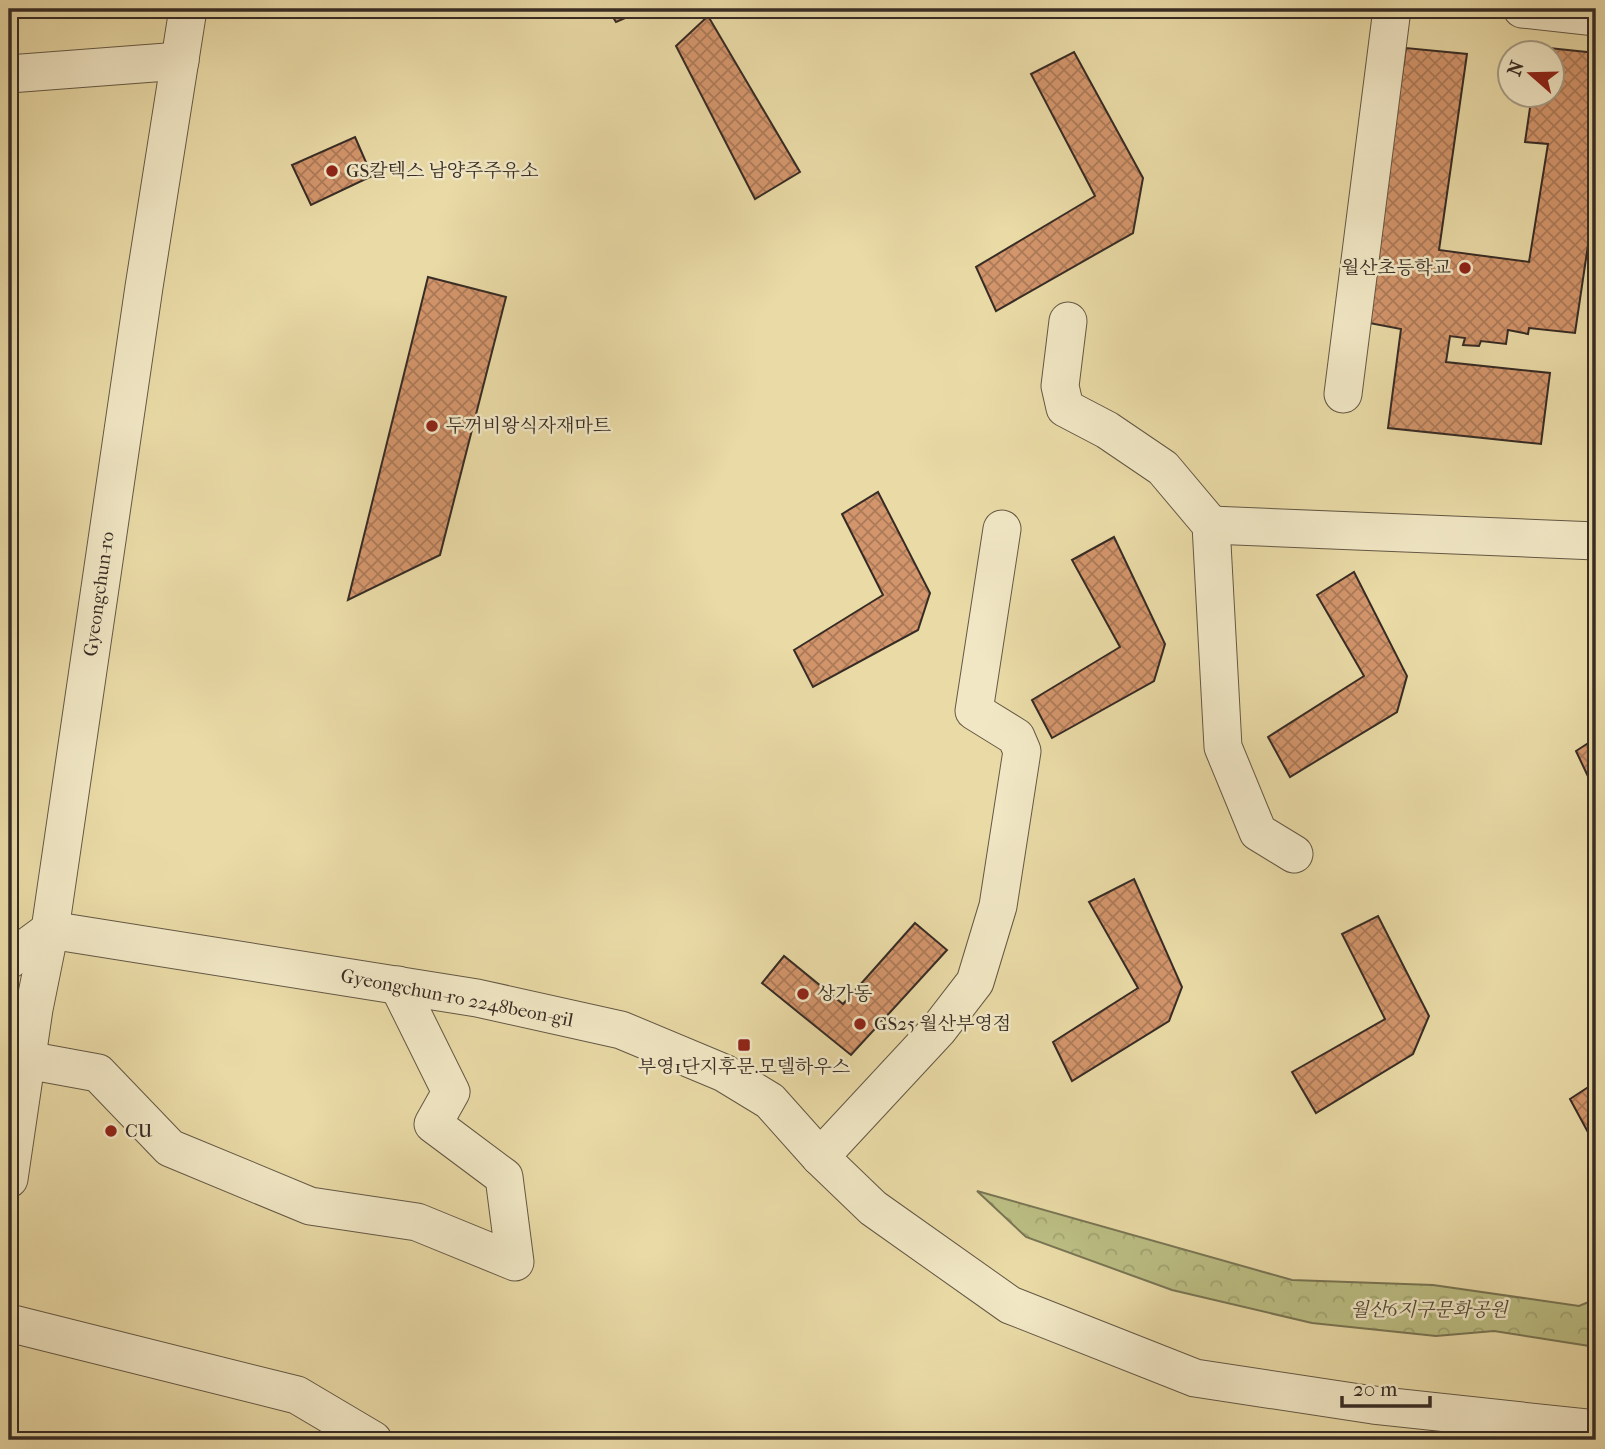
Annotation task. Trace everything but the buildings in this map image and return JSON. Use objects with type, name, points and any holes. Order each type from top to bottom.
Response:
[{"type":"street","name":"Gyeongchun-ro","points":[[9,1179],[50,930],[142,301],[188,9]]},
{"type":"street","points":[[1343,394],[1392,9]]},
{"type":"street","points":[[1522,9],[1596,16]]},
{"type":"street","points":[[9,74],[180,61]]},
{"type":"street","points":[[1068,321],[1060,386],[1065,408],[1107,430],[1163,468],[1210,525],[1223,747],[1258,832],[1294,854]]},
{"type":"street","points":[[1210,525],[1596,541]]},
{"type":"street","points":[[820,1157],[938,1030],[975,982],[999,906],[1022,751],[1016,737],[974,711],[1002,529]]},
{"type":"street","points":[[9,960],[50,930]]},
{"type":"street","name":"Gyeongchun-ro 2248beon-gil","points":[[50,930],[477,998],[621,1030],[724,1073],[770,1101],[820,1157],[873,1208],[1010,1305],[1195,1378],[1373,1405],[1596,1429]]},
{"type":"street","points":[[27,1060],[99,1073],[170,1148],[310,1206],[417,1222],[515,1262],[504,1177],[433,1124],[451,1092],[398,985]]},
{"type":"street","points":[[9,1323],[297,1395],[373,1440]]},
{"type":"green space","name":"월산6지구문화공원","points":[[977,1191],[1292,1280],[1433,1285],[1579,1306],[1596,1299],[1596,1347],[1494,1331],[1436,1336],[1312,1323],[1172,1290],[1026,1237]]},
{"type":"place","name":"GS칼텍스 남양주주유소","points":[[332,171]]},
{"type":"place","name":"월산초등학교","points":[[1465,268]]},
{"type":"place","name":"두꺼비왕식자재마트","points":[[432,426]]},
{"type":"place","name":"상가동","points":[[803,994]]},
{"type":"place","name":"GS25 월산부영점","points":[[860,1024]]},
{"type":"place","name":"부영1단지후문.모델하우스","points":[[744,1045]]},
{"type":"place","name":"CU","points":[[111,1131]]}]
